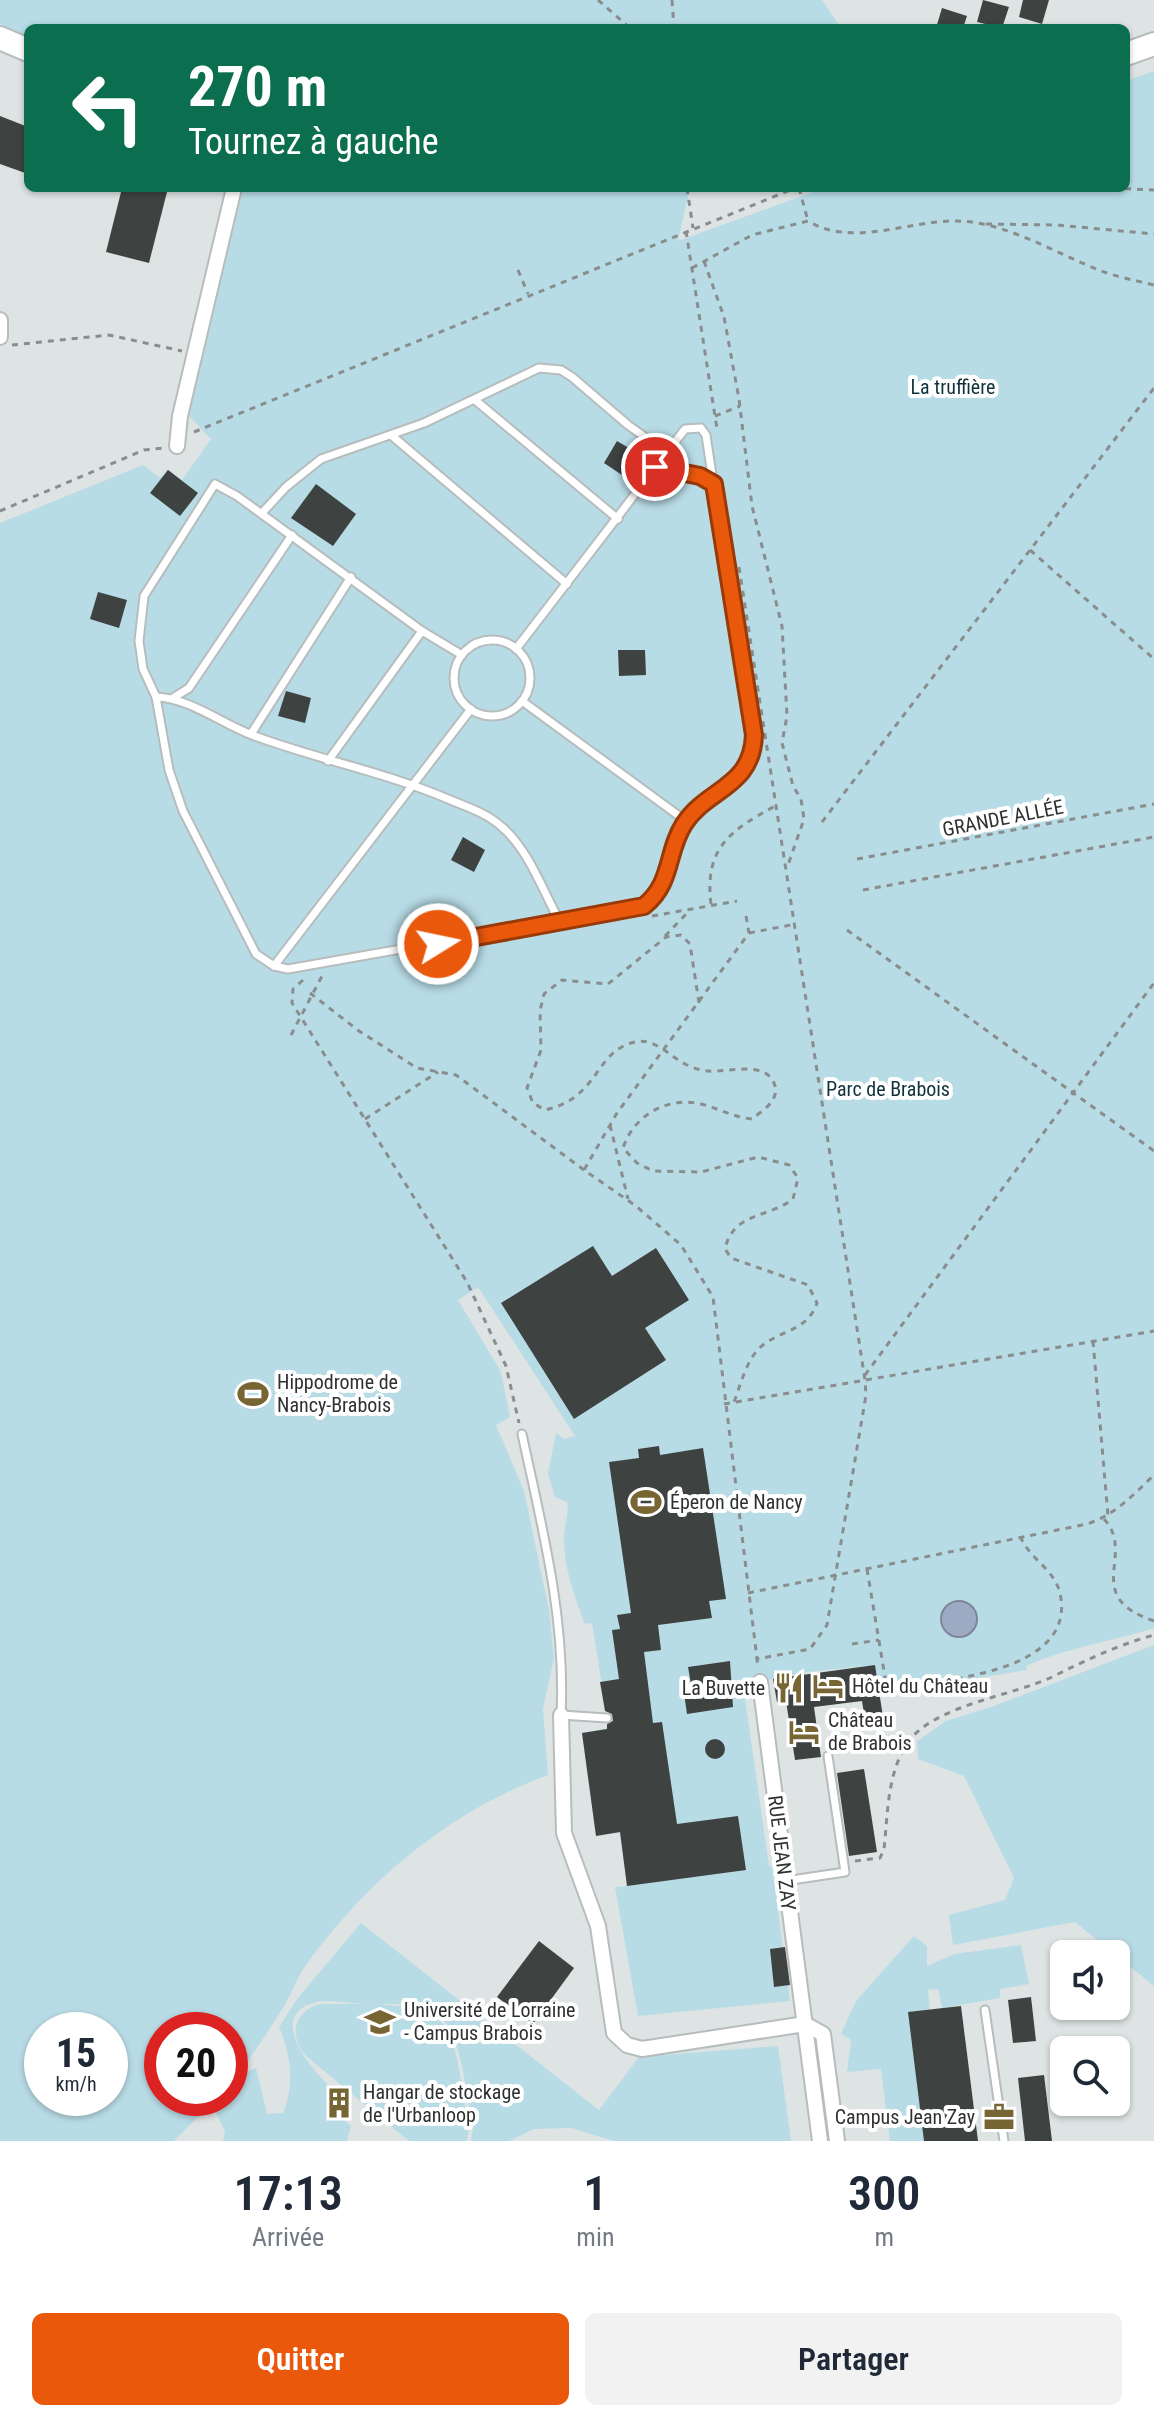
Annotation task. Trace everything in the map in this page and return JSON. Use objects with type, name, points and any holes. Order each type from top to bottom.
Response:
[{"type":"main road","points":[[0,38],[24,48]]},
{"type":"main road","points":[[1130,53],[1154,44]]},
{"type":"street","points":[[177,446],[194,354],[233,192]]},
{"type":"street","points":[[0,320],[0,337]]},
{"type":"street","name":"RUE JEAN ZAY","points":[[760,1682],[820,2141]]},
{"type":"street","points":[[561,1715],[564,1833],[598,1926],[614,2033],[627,2045],[642,2049],[805,2024]]},
{"type":"street","name":"RUE JEAN ZAY","points":[[805,2024],[823,2034],[837,2141]]},
{"type":"lane","points":[[262,513],[286,487],[321,459],[391,435],[475,400],[539,368],[561,370],[666,452]]},
{"type":"lane","points":[[475,400],[618,519]]},
{"type":"lane","points":[[462,655],[422,631],[262,513],[215,484],[154,575],[144,596],[139,641],[143,669],[156,697],[169,770],[183,811],[256,954],[274,966],[288,969],[644,906],[653,898],[665,882],[686,821],[737,778],[753,749],[714,484],[706,435],[701,428],[685,429],[516,649]]},
{"type":"lane","points":[[391,435],[567,584]]},
{"type":"lane","points":[[655,467],[700,476],[714,484]]},
{"type":"lane","points":[[173,698],[189,688],[292,535]]},
{"type":"lane","points":[[251,734],[351,577]]},
{"type":"lane","points":[[328,761],[422,631]]},
{"type":"lane","points":[[488,641],[516,649],[524,658],[530,679],[522,701],[514,709],[493,716],[471,709],[460,698],[455,684],[455,669],[462,655],[488,641]]},
{"type":"lane","points":[[156,697],[173,698],[251,734],[328,761],[411,783],[478,811],[503,827],[559,920]]},
{"type":"lane","points":[[522,701],[686,821]]},
{"type":"lane","points":[[274,966],[411,783],[471,709]]},
{"type":"lane","points":[[522,1434],[557,1613],[563,1678],[561,1715],[607,1718]]},
{"type":"lane","points":[[785,1881],[845,1872],[828,1756]]},
{"type":"lane","points":[[985,2010],[1004,2141]]},
{"type":"path","points":[[598,0],[625,24]]},
{"type":"path","points":[[672,0],[674,24]]},
{"type":"path","points":[[1130,189],[1154,190]]},
{"type":"path","points":[[688,192],[693,228]]},
{"type":"path","points":[[177,446],[196,431],[528,294],[787,192]]},
{"type":"path","points":[[798,192],[808,221],[825,231],[867,232],[957,221],[1043,224],[1154,234]]},
{"type":"path","points":[[692,268],[752,235],[808,221]]},
{"type":"path","points":[[979,224],[1109,274],[1154,285]]},
{"type":"path","points":[[686,231],[718,431]]},
{"type":"path","points":[[704,261],[724,317],[740,406],[752,506],[782,626],[787,716],[782,743],[793,786],[801,799],[804,819],[787,866]]},
{"type":"path","points":[[518,270],[528,294]]},
{"type":"path","points":[[0,346],[109,335],[194,354]]},
{"type":"path","points":[[822,822],[1154,388]]},
{"type":"path","points":[[715,416],[740,406]]},
{"type":"path","points":[[0,511],[144,450]]},
{"type":"path","points":[[1030,550],[1154,659]]},
{"type":"path","points":[[738,556],[866,1395],[827,1625],[810,1649],[757,1659]]},
{"type":"path","name":"GRANDE ALLÉE","points":[[857,859],[1154,804]]},
{"type":"path","points":[[711,905],[708,879],[714,857],[742,824],[777,805]]},
{"type":"path","points":[[863,890],[1154,837]]},
{"type":"path","points":[[646,917],[737,901]]},
{"type":"path","points":[[623,1148],[628,1132],[655,1109],[675,1103],[699,1104],[731,1117],[752,1119],[771,1103],[777,1090],[774,1082],[761,1072],[708,1071],[685,1064],[645,1041],[618,1048],[581,1095],[555,1108],[539,1108],[529,1097],[529,1078],[541,1050],[540,1002],[548,989],[562,980],[608,984],[660,942],[691,909]]},
{"type":"path","points":[[746,916],[749,933]]},
{"type":"path","points":[[584,1170],[610,1125],[749,933],[796,924]]},
{"type":"path","points":[[847,930],[1154,1151]]},
{"type":"path","points":[[660,942],[681,935],[690,944],[699,1003]]},
{"type":"path","points":[[291,1035],[299,1016],[310,993],[322,976],[300,980],[293,989],[292,1003],[299,1016],[467,1282],[506,1366],[522,1434]]},
{"type":"path","points":[[865,1378],[1154,983]]},
{"type":"path","points":[[310,993],[417,1068],[456,1075],[628,1200],[681,1245],[705,1281],[717,1315],[724,1404],[760,1682]]},
{"type":"path","points":[[365,1119],[438,1072]]},
{"type":"path","points":[[610,1125],[628,1200]]},
{"type":"path","points":[[613,1134],[637,1163],[653,1171],[701,1172],[758,1157],[789,1165],[798,1178],[793,1199],[777,1210],[740,1223],[732,1231],[725,1249],[731,1258],[808,1285],[817,1303],[807,1322],[762,1346],[752,1357],[734,1402]]},
{"type":"path","points":[[724,1404],[1154,1331]]},
{"type":"path","points":[[1093,1341],[1106,1517],[1112,1527],[1116,1592],[1121,1606],[1133,1615],[1154,1621]]},
{"type":"path","points":[[748,1593],[1021,1538],[1106,1517],[1154,1475]]},
{"type":"path","points":[[867,1569],[887,1689],[1002,1670],[1034,1654],[1055,1627],[1060,1593],[1048,1570],[1021,1538]]},
{"type":"path","points":[[843,1862],[880,1858],[884,1849],[895,1767],[910,1739],[923,1728],[947,1715],[1053,1676],[1101,1652],[1154,1635]]},
{"type":"path","points":[[852,1644],[879,1640]]},
{"type":"green space","points":[[0,0],[822,0],[838,24],[24,24],[24,34],[0,24]]},
{"type":"green space","points":[[1154,71],[1154,1628],[1056,1655],[1026,1666],[1027,1670],[866,1696],[865,1689],[879,1687],[875,1665],[807,1672],[743,1685],[790,2001],[638,2016],[615,1887],[627,1886],[620,1833],[596,1835],[582,1733],[609,1728],[592,1623],[585,1624],[567,1569],[564,1535],[567,1502],[555,1497],[548,1473],[556,1433],[564,1439],[575,1436],[478,1287],[458,1300],[501,1372],[510,1417],[496,1425],[524,1491],[549,1610],[554,1658],[543,1709],[548,1775],[477,1808],[413,1852],[384,1877],[330,1934],[306,1965],[286,2003],[248,2059],[248,2012],[144,2012],[144,2116],[199,2116],[174,2141],[0,2141],[0,523],[143,465],[160,478],[168,469],[182,480],[211,439],[189,416],[242,192],[689,192],[678,241],[813,192],[1130,192],[1130,80]]},
{"type":"green space","points":[[1154,1645],[1154,1986],[1130,1967],[1130,1940],[1097,1940],[1075,1922],[953,1945],[949,1915],[1005,1900],[1014,1878],[964,1776],[918,1759],[917,1741],[946,1721]]},
{"type":"green space","points":[[361,1923],[599,2110],[639,2057],[778,2046],[791,2141],[614,2141],[571,2128],[534,2129],[509,2141],[471,2141],[473,2127],[463,2072],[456,2043],[445,2022],[418,2006],[328,2001],[316,2002],[299,2010],[293,2022],[294,2037],[313,2068],[348,2104],[336,2096],[331,2101],[344,2111],[340,2117],[351,2126],[347,2141],[223,2141],[225,2131],[218,2116],[248,2116],[249,2071],[256,2068],[267,2114],[283,2113],[289,2092],[290,2070],[279,2027],[297,1999]]},
{"type":"green space","points":[[914,1936],[927,1946],[927,1966],[954,1954],[1021,1945],[1029,1984],[1000,1989],[1000,1998],[942,2008],[938,1989],[928,1990],[930,2010],[924,2141],[890,2141],[881,2069],[847,2072],[851,2040],[841,2034],[856,2001]]},
{"type":"green space","points":[[321,2004],[390,2005],[409,2008],[439,2020],[448,2031],[456,2052],[469,2128],[467,2141],[409,2141],[306,2056],[297,2040],[297,2025],[305,2012]]},
{"type":"shaded area","points":[[959,1601],[972,1606],[977,1619],[972,1632],[959,1637],[946,1632],[941,1619],[946,1606]]},
{"type":"building","points":[[983,0],[1009,7],[1003,24],[977,22]]},
{"type":"building","points":[[1023,0],[1049,0],[1042,24],[1019,17]]},
{"type":"building","points":[[942,8],[967,16],[964,24],[937,24]]},
{"type":"building","points":[[0,116],[24,125],[24,173],[0,164]]},
{"type":"building","points":[[121,192],[167,192],[149,263],[106,252]]},
{"type":"building","points":[[617,441],[639,454],[625,477],[604,463]]},
{"type":"building","points":[[168,470],[198,493],[180,516],[150,493]]},
{"type":"building","points":[[316,484],[356,514],[333,546],[291,518]]},
{"type":"building","points":[[98,592],[127,600],[119,628],[90,619]]},
{"type":"building","points":[[618,650],[645,650],[646,675],[619,676]]},
{"type":"building","points":[[286,691],[311,698],[305,723],[278,716]]},
{"type":"building","points":[[463,837],[485,850],[474,872],[451,860]]},
{"type":"building","points":[[593,1246],[612,1276],[656,1248],[689,1300],[645,1328],[666,1360],[574,1419],[501,1303]]},
{"type":"building","points":[[659,1446],[660,1455],[703,1448],[726,1599],[709,1601],[712,1618],[658,1625],[661,1650],[644,1652],[653,1723],[662,1722],[677,1824],[738,1816],[746,1870],[627,1886],[620,1832],[596,1836],[582,1733],[607,1729],[607,1724],[613,1721],[612,1714],[605,1711],[600,1682],[619,1679],[612,1630],[620,1629],[617,1615],[631,1613],[609,1462],[639,1458],[638,1449]]},
{"type":"building","points":[[730,1661],[733,1707],[687,1714],[683,1686],[691,1684],[688,1667]]},
{"type":"building","name":"Château de Brabois","points":[[875,1665],[883,1717],[865,1720],[862,1701],[814,1707],[821,1757],[795,1760],[786,1701],[777,1702],[773,1679]]},
{"type":"building","points":[[715,1739],[722,1742],[725,1749],[722,1756],[715,1759],[708,1756],[705,1749],[708,1742]]},
{"type":"building","points":[[864,1769],[877,1852],[849,1856],[837,1773]]},
{"type":"building","points":[[539,1941],[574,1968],[533,2024],[497,1997]]},
{"type":"building","points":[[785,1947],[790,1985],[774,1987],[770,1949]]},
{"type":"building","points":[[1031,1997],[1036,2041],[1013,2043],[1008,2000]]},
{"type":"building","points":[[961,2006],[978,2141],[924,2141],[908,2012]]},
{"type":"building","points":[[1044,2075],[1052,2141],[1025,2141],[1018,2078]]},
{"type":"place","name":"Hippodrome de Nancy-Brabois","points":[[253,1394]]},
{"type":"place","name":"Éperon de Nancy","points":[[646,1502]]},
{"type":"place","name":"Hôtel du Château","points":[[828,1686]]},
{"type":"place","name":"La Buvette","points":[[789,1688]]},
{"type":"place","name":"Château de Brabois","points":[[804,1732]]},
{"type":"place","name":"Université de Lorraine - Campus Brabois","points":[[380,2022]]},
{"type":"place","name":"Hangar de stockage de l'Urbanloop","points":[[339,2103]]},
{"type":"place","name":"Campus Jean Zay","points":[[999,2117]]},
{"type":"route","points":[[438,944],[644,906],[665,882],[682,826],[737,778],[752,757],[754,735],[714,484],[700,476],[655,467]]},
{"type":"park label","name":"La truffière","points":[[953,387]]},
{"type":"park label","name":"Parc de Brabois","points":[[888,1089]]}]
